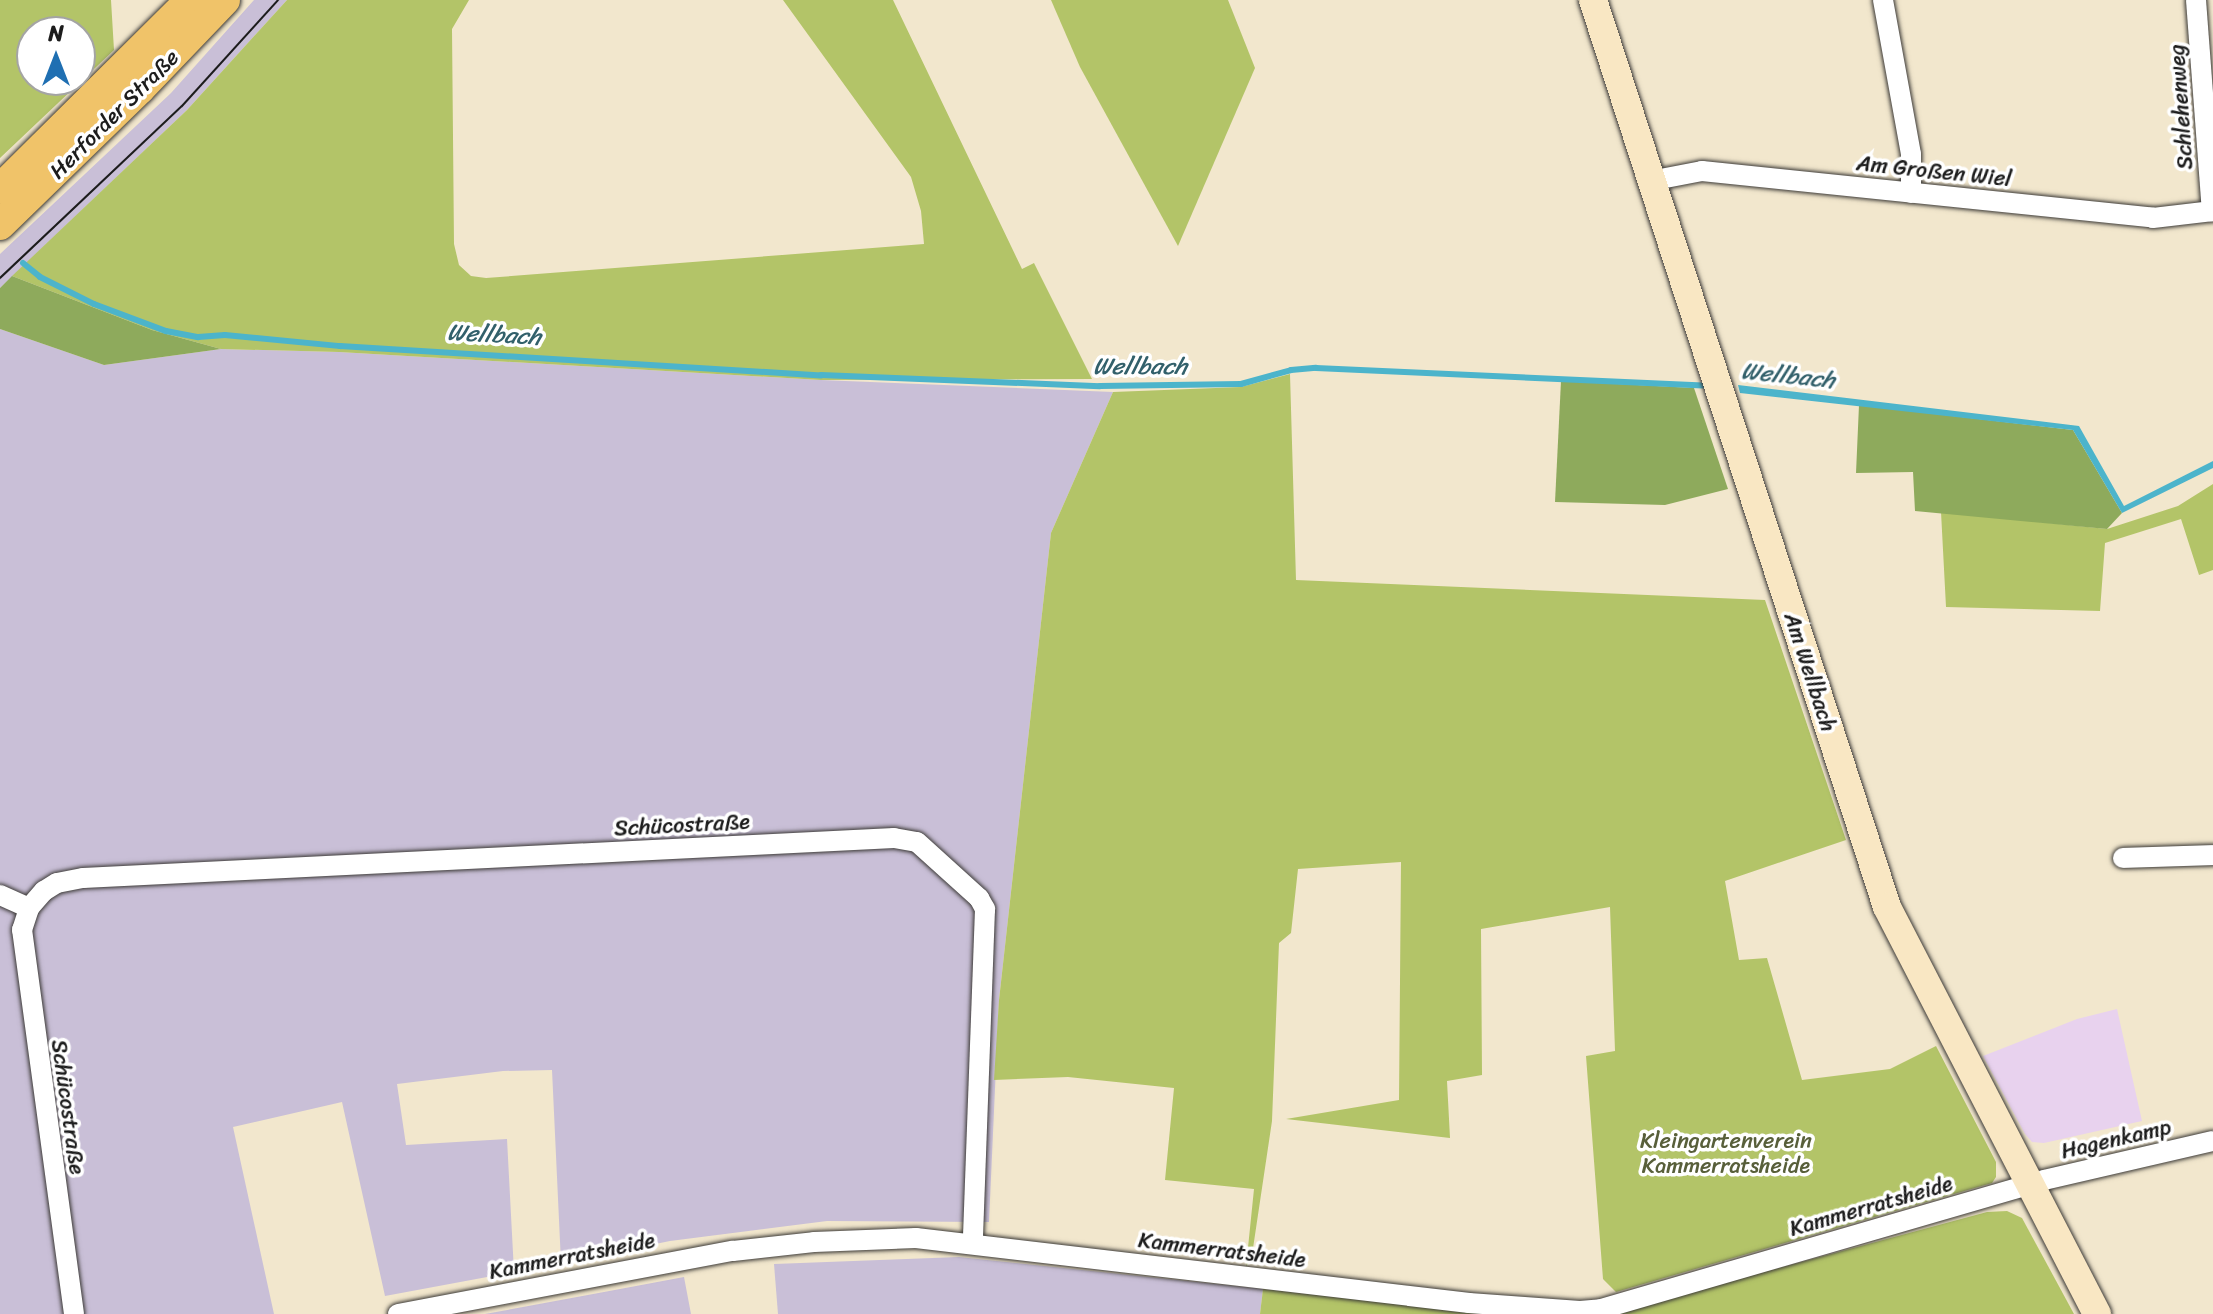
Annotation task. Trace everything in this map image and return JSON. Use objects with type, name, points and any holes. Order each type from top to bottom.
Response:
[{"type":"main road","name":"Herforder Straße","points":[[0,189],[190,0]]},
{"type":"main road","name":"Herforder Straße","points":[[0,225],[140,89],[225,0]]},
{"type":"main road","name":"Am Wellbach","points":[[1593,0],[1889,913],[2097,1314]]},
{"type":"street","points":[[1883,0],[1911,154],[1911,193]]},
{"type":"street","name":"Schlehenweg","points":[[2196,0],[2212,211]]},
{"type":"street","name":"Am Großen Wiel","points":[[1650,181],[1702,171],[2153,218],[2212,211]]},
{"type":"street","name":"Schücostraße","points":[[74,1314],[22,943],[29,908],[57,883],[83,878],[894,838],[917,842],[968,887],[985,909],[973,1243]]},
{"type":"street","points":[[2123,858],[2213,855]]},
{"type":"street","points":[[0,895],[29,908]]},
{"type":"street","name":"Hagenkamp","points":[[2029,1184],[2213,1141]]},
{"type":"street","name":"Kammerratsheide","points":[[398,1314],[447,1309],[698,1256],[784,1245],[916,1238],[1469,1303],[1560,1311],[1601,1309],[2029,1184]]},
{"type":"shaded area","points":[[254,0],[287,0],[187,110],[0,288],[0,254],[171,93]]},
{"type":"shaded area","points":[[0,329],[104,365],[221,349],[339,352],[821,380],[1113,392],[1051,533],[999,1000],[989,1222],[827,1221],[670,1241],[561,1263],[552,1070],[503,1071],[397,1084],[406,1145],[507,1139],[514,1272],[385,1296],[342,1102],[233,1127],[274,1314],[0,1314]]},
{"type":"shaded area","points":[[2117,1009],[2142,1121],[2044,1143],[2032,1142],[1983,1056],[2077,1019]]},
{"type":"shaded area","points":[[959,1257],[1263,1289],[1260,1314],[778,1314],[774,1264]]},
{"type":"shaded area","points":[[684,1277],[691,1314],[485,1314],[604,1292]]},
{"type":"green space","points":[[0,0],[111,0],[114,50],[96,67],[96,16],[16,16],[16,96],[65,96],[0,158]]},
{"type":"green space","points":[[287,0],[469,0],[452,29],[454,244],[459,265],[471,276],[486,278],[924,244],[921,211],[911,177],[783,0],[893,0],[1022,269],[1034,263],[1092,379],[821,380],[339,352],[221,349],[152,330],[12,276],[187,110]]},
{"type":"green space","points":[[1051,0],[1228,0],[1255,68],[1178,246],[1080,67]]},
{"type":"green space","points":[[12,276],[152,330],[221,349],[104,365],[0,329],[0,288]]},
{"type":"green space","name":"Kleingartenverein Kammerratsheide","points":[[1290,374],[1296,580],[1765,600],[1846,840],[1725,881],[1739,960],[1767,958],[1802,1080],[1890,1069],[1936,1046],[1996,1162],[1996,1177],[1992,1183],[1616,1292],[1603,1279],[1586,1056],[1615,1051],[1610,907],[1481,929],[1482,1075],[1447,1081],[1450,1138],[1286,1119],[1399,1100],[1401,862],[1298,869],[1291,933],[1279,943],[1272,1121],[1252,1255],[1246,1267],[1254,1189],[1165,1180],[1174,1088],[1068,1077],[994,1080],[999,1000],[1051,533],[1113,392],[1241,387]]},
{"type":"green space","points":[[1561,381],[1694,388],[1728,489],[1665,505],[1555,502]]},
{"type":"green space","points":[[1859,405],[2073,430],[2122,513],[2107,529],[1915,511],[1913,472],[1856,473]]},
{"type":"green space","points":[[2213,484],[2213,570],[2199,575],[2181,519],[2105,543],[2100,611],[1946,607],[1941,512],[2107,529],[2178,506]]},
{"type":"green space","points":[[2007,1211],[2022,1218],[2074,1314],[1608,1314],[1987,1212]]},
{"type":"green space","points":[[1263,1289],[1492,1314],[1260,1314]]},
{"type":"water","points":[[1738,385],[2079,426],[2124,506],[2213,461],[2213,468],[2122,513],[2073,430],[1740,393]]},
{"type":"waterway","name":"Wellbach","points":[[23,263],[40,277],[94,304],[166,331],[198,337],[225,335],[340,346],[821,375],[1100,386],[1241,384],[1291,370],[1316,368],[1709,386]]},
{"type":"tram line","points":[[0,278],[182,106],[278,0]]}]
